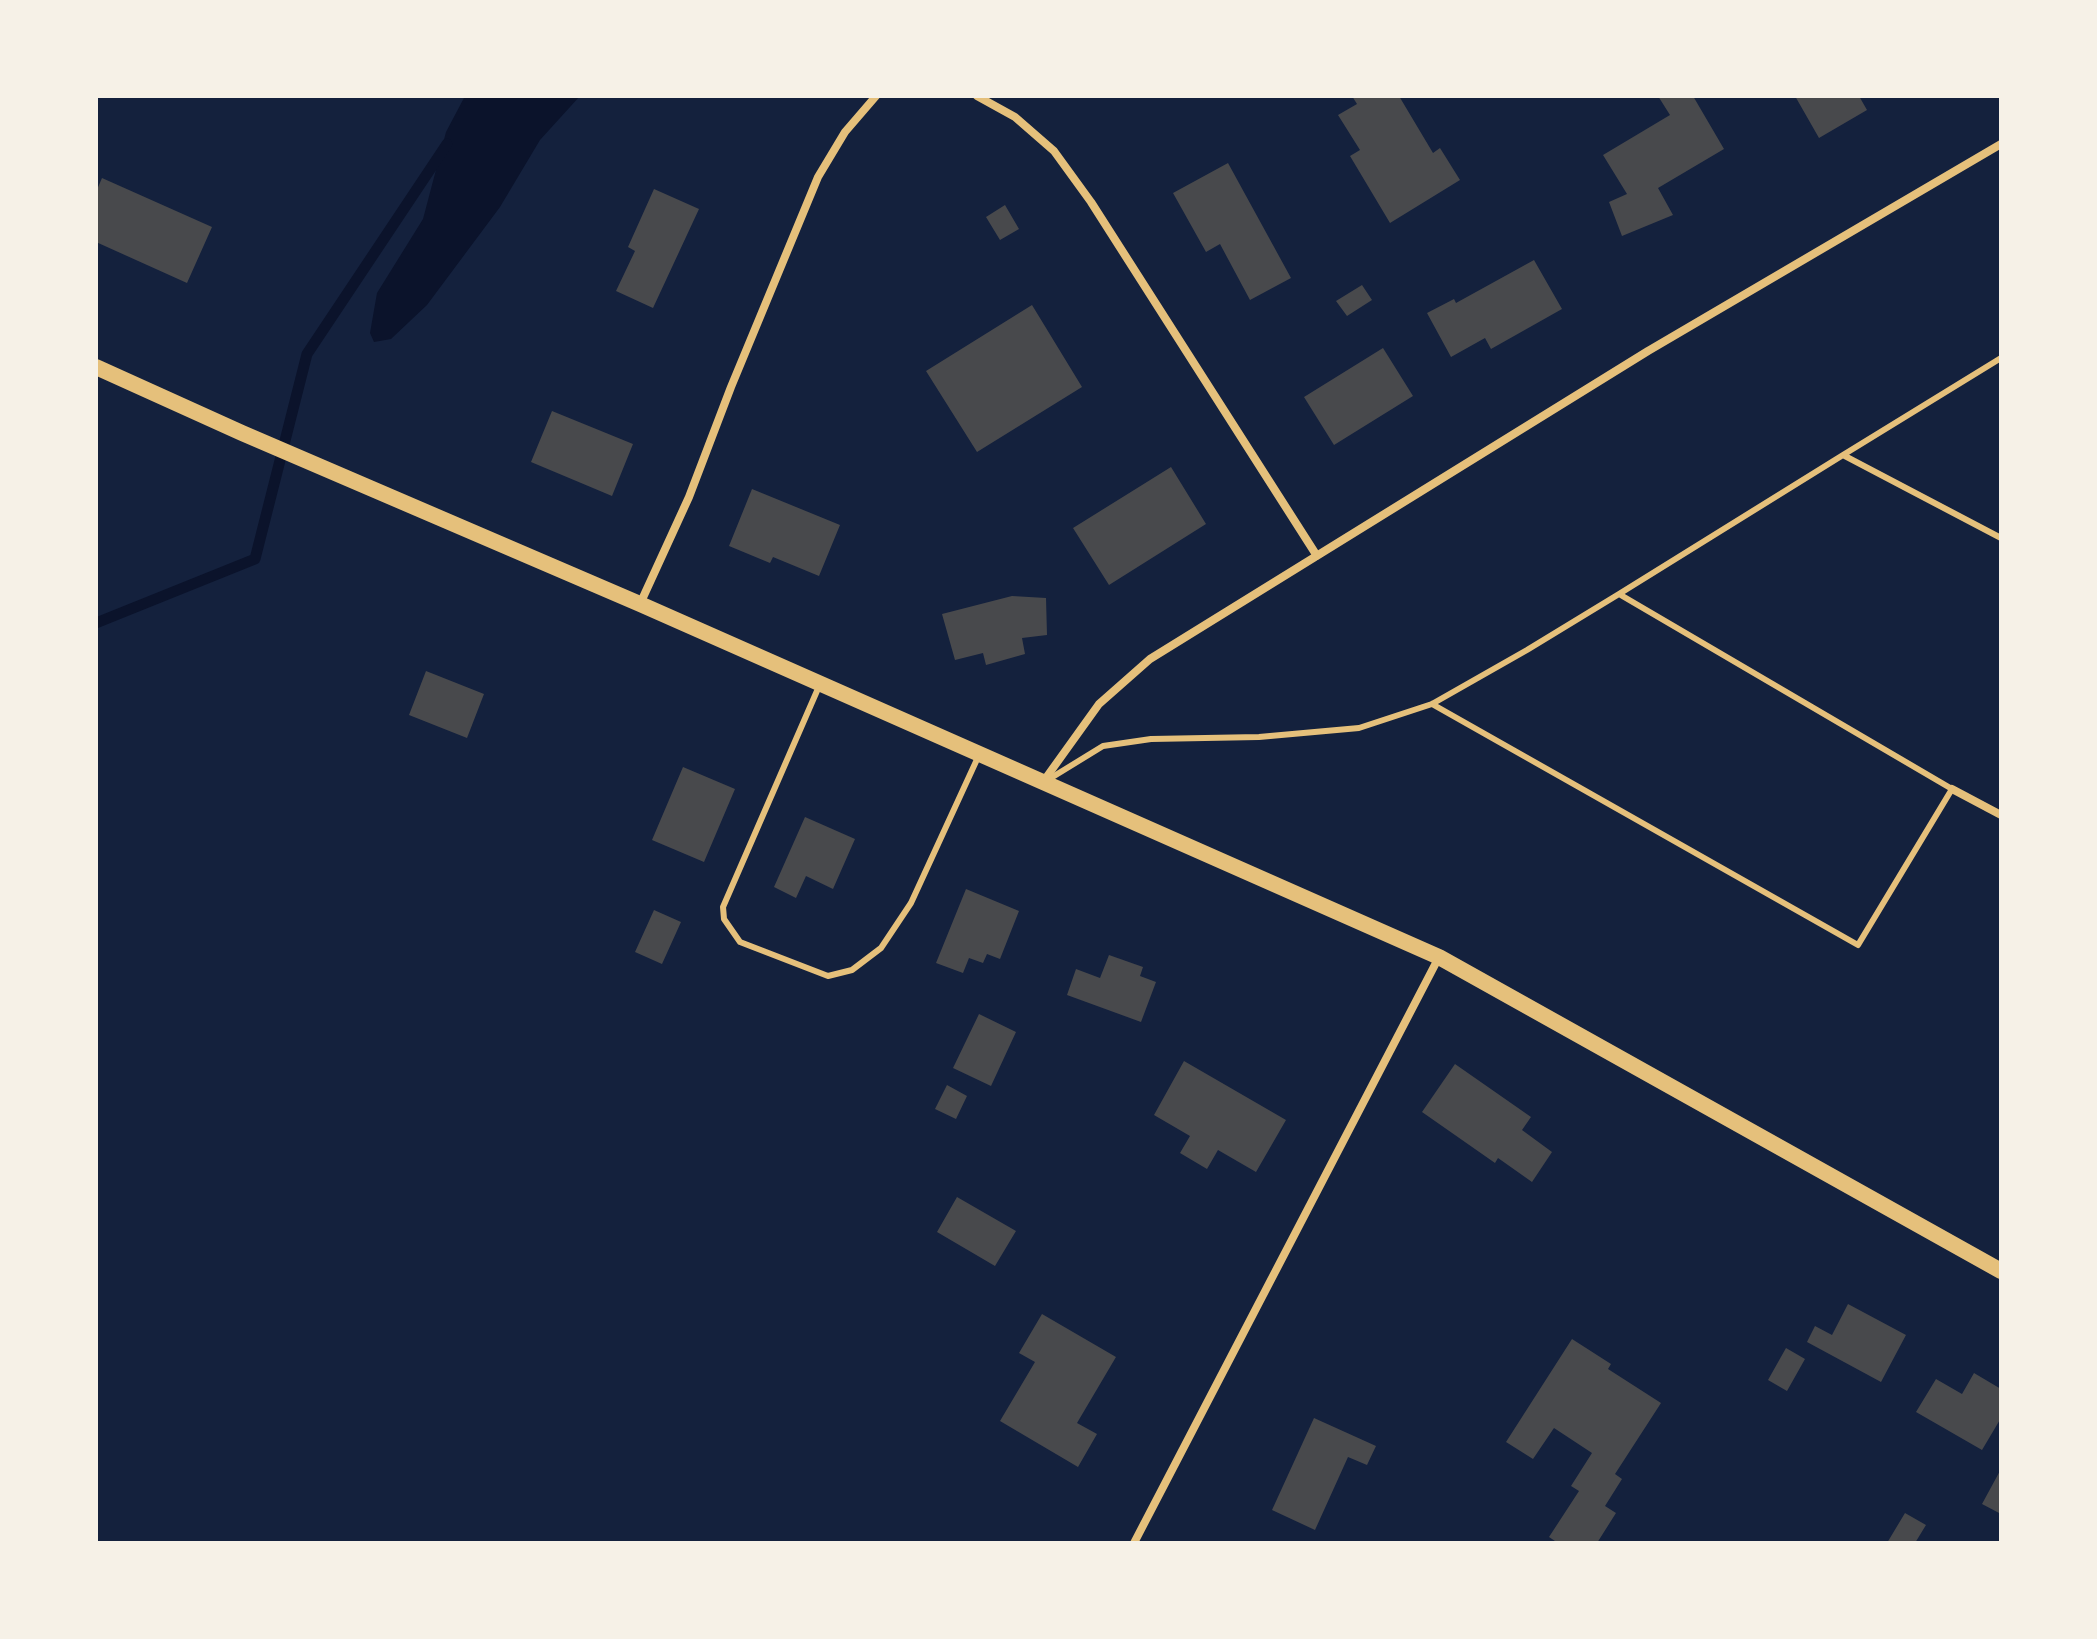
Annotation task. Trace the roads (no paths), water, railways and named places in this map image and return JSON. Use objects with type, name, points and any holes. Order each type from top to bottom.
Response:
[{"type":"main road","points":[[96,367],[1439,957],[2001,1271]]},
{"type":"street","points":[[640,604],[689,497],[818,177],[845,132],[876,96]]},
{"type":"street","points":[[977,96],[1015,117],[1054,151],[1082,189],[1317,556]]},
{"type":"street","points":[[1043,783],[1099,704],[1150,659],[1690,325],[2001,144]]},
{"type":"street","points":[[1952,789],[2001,815]]},
{"type":"street","points":[[1134,1543],[1439,957]]},
{"type":"lane","points":[[1043,783],[1103,746],[1151,739],[1259,737],[1359,728],[1432,704],[1527,650],[2001,358]]},
{"type":"lane","points":[[1843,455],[2001,538]]},
{"type":"lane","points":[[1432,704],[1858,945],[1952,789],[1619,594]]},
{"type":"lane","points":[[820,684],[723,907],[724,919],[740,942],[828,976],[852,970],[881,948],[911,903],[979,755]]},
{"type":"water","points":[[465,96],[580,96],[540,140],[500,207],[427,305],[391,339],[374,342],[370,333],[377,293],[423,219],[446,132]]},
{"type":"waterway","points":[[96,623],[255,559],[307,354],[447,144]]}]
